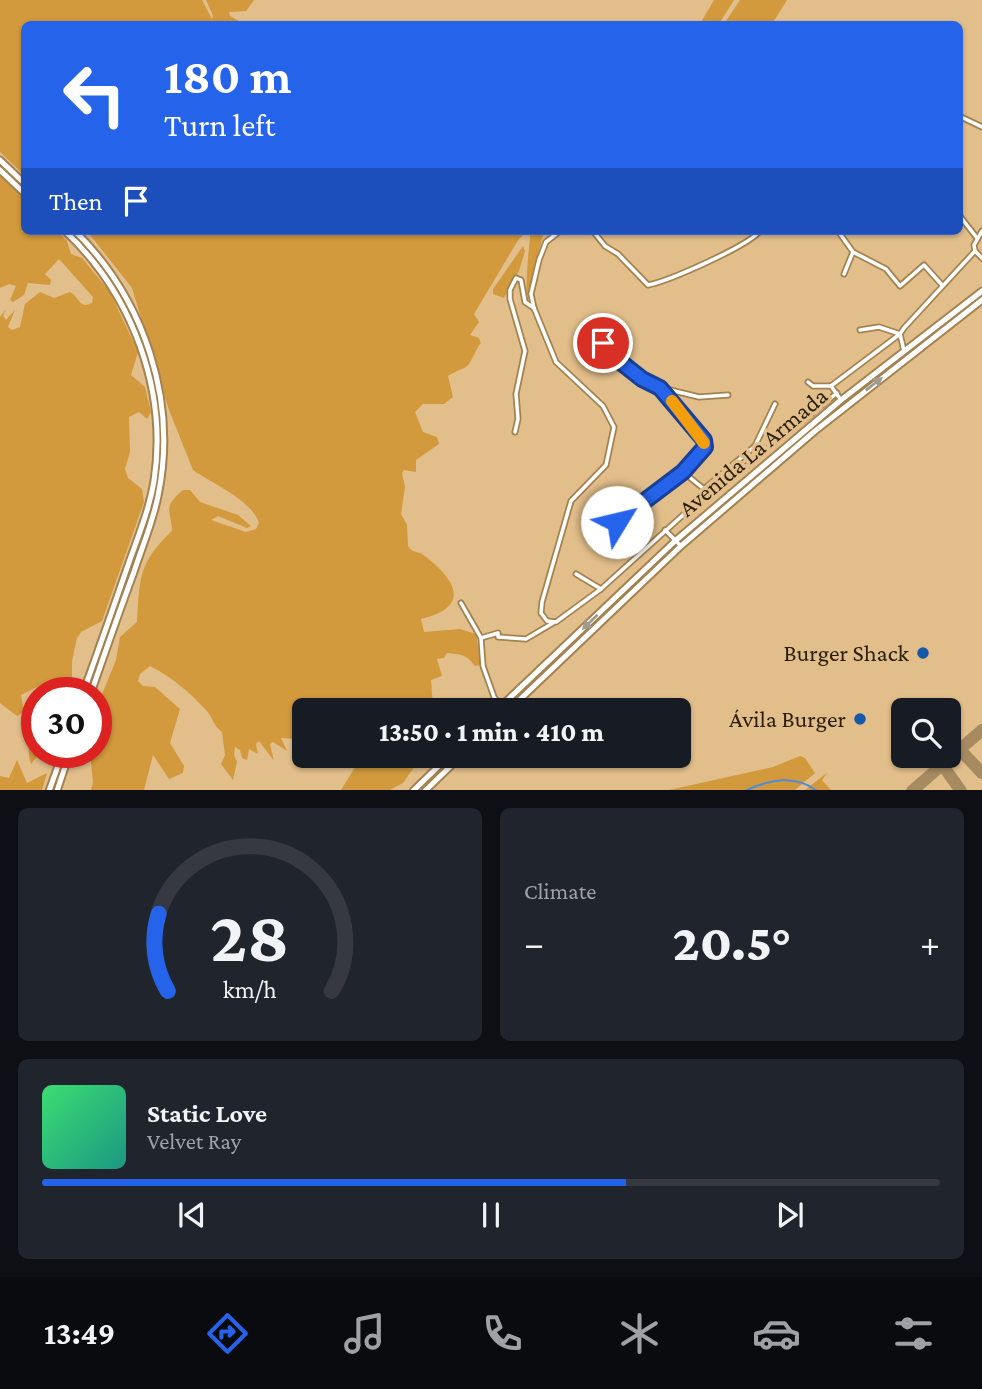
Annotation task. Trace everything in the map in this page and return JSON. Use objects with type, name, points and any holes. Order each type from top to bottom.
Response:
[{"type":"main road","points":[[0,160],[21,180]]},
{"type":"main road","points":[[0,170],[21,190]]},
{"type":"main road","points":[[68,235],[107,280],[134,330],[148,373],[157,437],[154,482],[147,513],[89,677]]},
{"type":"main road","points":[[78,235],[113,276],[141,327],[158,383],[164,437],[161,483],[153,515],[97,677]]},
{"type":"main road","name":"Avenida La Armada","points":[[511,698],[675,541],[841,400],[982,291]]},
{"type":"main road","name":"Avenida La Armada","points":[[522,698],[681,546],[815,431],[982,300]]},
{"type":"main road","points":[[49,790],[57,768]]},
{"type":"main road","points":[[57,790],[65,768]]},
{"type":"main road","points":[[413,790],[436,768]]},
{"type":"main road","points":[[425,790],[448,768]]},
{"type":"street","points":[[963,118],[982,127]]},
{"type":"street","points":[[963,220],[977,238]]},
{"type":"street","points":[[808,382],[813,386],[831,386],[900,334],[975,251],[977,238],[982,231]]},
{"type":"street","points":[[553,623],[541,613],[547,578],[571,501],[606,465],[614,427],[603,406],[556,362],[534,308],[531,293],[539,260],[545,242],[555,235]]},
{"type":"street","points":[[596,235],[648,285],[738,247],[753,240],[757,235]]},
{"type":"street","points":[[841,235],[853,252],[886,269],[900,286],[924,265],[942,285]]},
{"type":"street","points":[[975,251],[982,258]]},
{"type":"street","points":[[844,274],[853,252]]},
{"type":"street","points":[[515,432],[518,419],[516,394],[524,351],[510,299],[510,290],[516,278],[522,280],[525,302],[534,308]]},
{"type":"street","points":[[860,330],[879,327],[900,334]]},
{"type":"street","points":[[900,334],[908,358]]},
{"type":"street","points":[[603,343],[613,356],[642,379],[660,388],[699,397],[727,395]]},
{"type":"street","points":[[831,386],[841,400]]},
{"type":"street","points":[[614,521],[620,521],[683,472],[705,447],[704,440],[660,388]]},
{"type":"street","points":[[481,638],[498,633],[498,637],[526,639],[553,623],[601,589],[703,497],[837,393]]},
{"type":"street","points":[[703,497],[704,489],[755,446],[775,404]]},
{"type":"street","points":[[683,472],[704,489]]},
{"type":"street","points":[[665,530],[681,546]]},
{"type":"street","points":[[576,574],[601,589]]},
{"type":"street","points":[[461,603],[481,638],[483,666],[494,698]]},
{"type":"shaded area","points":[[0,0],[202,0],[212,19],[206,0],[254,0],[246,11],[229,12],[230,16],[239,21],[21,21],[21,172],[0,152]]},
{"type":"shaded area","points":[[714,0],[734,0],[721,21],[702,21]]},
{"type":"shaded area","points":[[740,0],[787,0],[774,21],[726,21]]},
{"type":"shaded area","points":[[0,175],[21,195],[21,235],[61,235],[67,241],[71,254],[82,258],[110,292],[138,352],[131,375],[145,387],[151,412],[147,419],[139,412],[129,417],[130,452],[125,469],[128,478],[142,489],[144,502],[102,621],[81,632],[77,638],[72,677],[21,677],[21,714],[17,716],[0,703],[0,317],[6,309],[3,316],[6,320],[15,310],[8,327],[12,330],[20,327],[25,304],[40,292],[54,298],[70,292],[84,305],[92,303],[93,297],[59,259],[45,274],[51,280],[50,285],[28,283],[24,295],[13,302],[10,300],[16,286],[9,284],[0,288]]},
{"type":"shaded area","points":[[90,235],[523,235],[474,314],[479,322],[470,335],[479,338],[481,344],[468,366],[448,376],[453,397],[444,404],[423,404],[415,412],[423,432],[437,437],[439,444],[416,460],[416,472],[404,470],[402,473],[405,487],[401,514],[407,525],[408,546],[434,563],[450,582],[453,591],[453,599],[448,607],[421,619],[424,632],[460,629],[476,634],[481,665],[475,666],[466,657],[456,654],[447,653],[444,658],[437,659],[442,676],[431,680],[432,698],[292,698],[292,739],[281,738],[287,751],[273,742],[270,744],[274,761],[259,741],[256,744],[258,754],[249,749],[247,760],[242,758],[240,750],[235,747],[237,762],[233,780],[221,764],[225,755],[222,732],[208,713],[180,685],[150,666],[140,674],[138,681],[143,686],[155,687],[180,709],[170,743],[184,766],[183,773],[169,779],[153,755],[144,790],[91,790],[92,768],[112,768],[112,677],[109,677],[116,660],[120,637],[137,622],[140,582],[147,562],[172,531],[169,509],[172,501],[183,490],[190,490],[200,502],[238,515],[251,526],[247,528],[218,516],[211,520],[246,532],[256,529],[259,523],[240,500],[193,470],[169,410],[132,288]]},
{"type":"shaded area","points":[[531,235],[543,235],[527,297]]},
{"type":"shaded area","points":[[523,246],[525,251],[519,271],[504,298],[493,294],[493,289]]},
{"type":"shaded area","points":[[800,756],[805,758],[815,773],[795,790],[669,790],[773,767]]},
{"type":"shaded area","points":[[17,760],[27,783],[47,773],[42,790],[0,790],[0,776],[9,778]]},
{"type":"shaded area","points":[[355,768],[414,768],[403,783],[390,790],[341,790]]},
{"type":"shaded area","points":[[828,772],[822,780],[831,790],[805,790]]},
{"type":"waterway","points":[[748,790],[781,780],[800,782],[815,790]]},
{"type":"taxiway","points":[[913,790],[982,730]]},
{"type":"taxiway","points":[[964,754],[982,773]]},
{"type":"taxiway","points":[[945,768],[960,790]]},
{"type":"slow traffic","points":[[672,401],[704,443]]},
{"type":"place","name":"Burger Shack","points":[[923,653]]},
{"type":"place","name":"Ávila Burger","points":[[860,719]]},
{"type":"route","points":[[603,343],[613,356],[635,370],[642,379],[660,388],[704,440],[705,447],[683,472],[617,522]]}]
